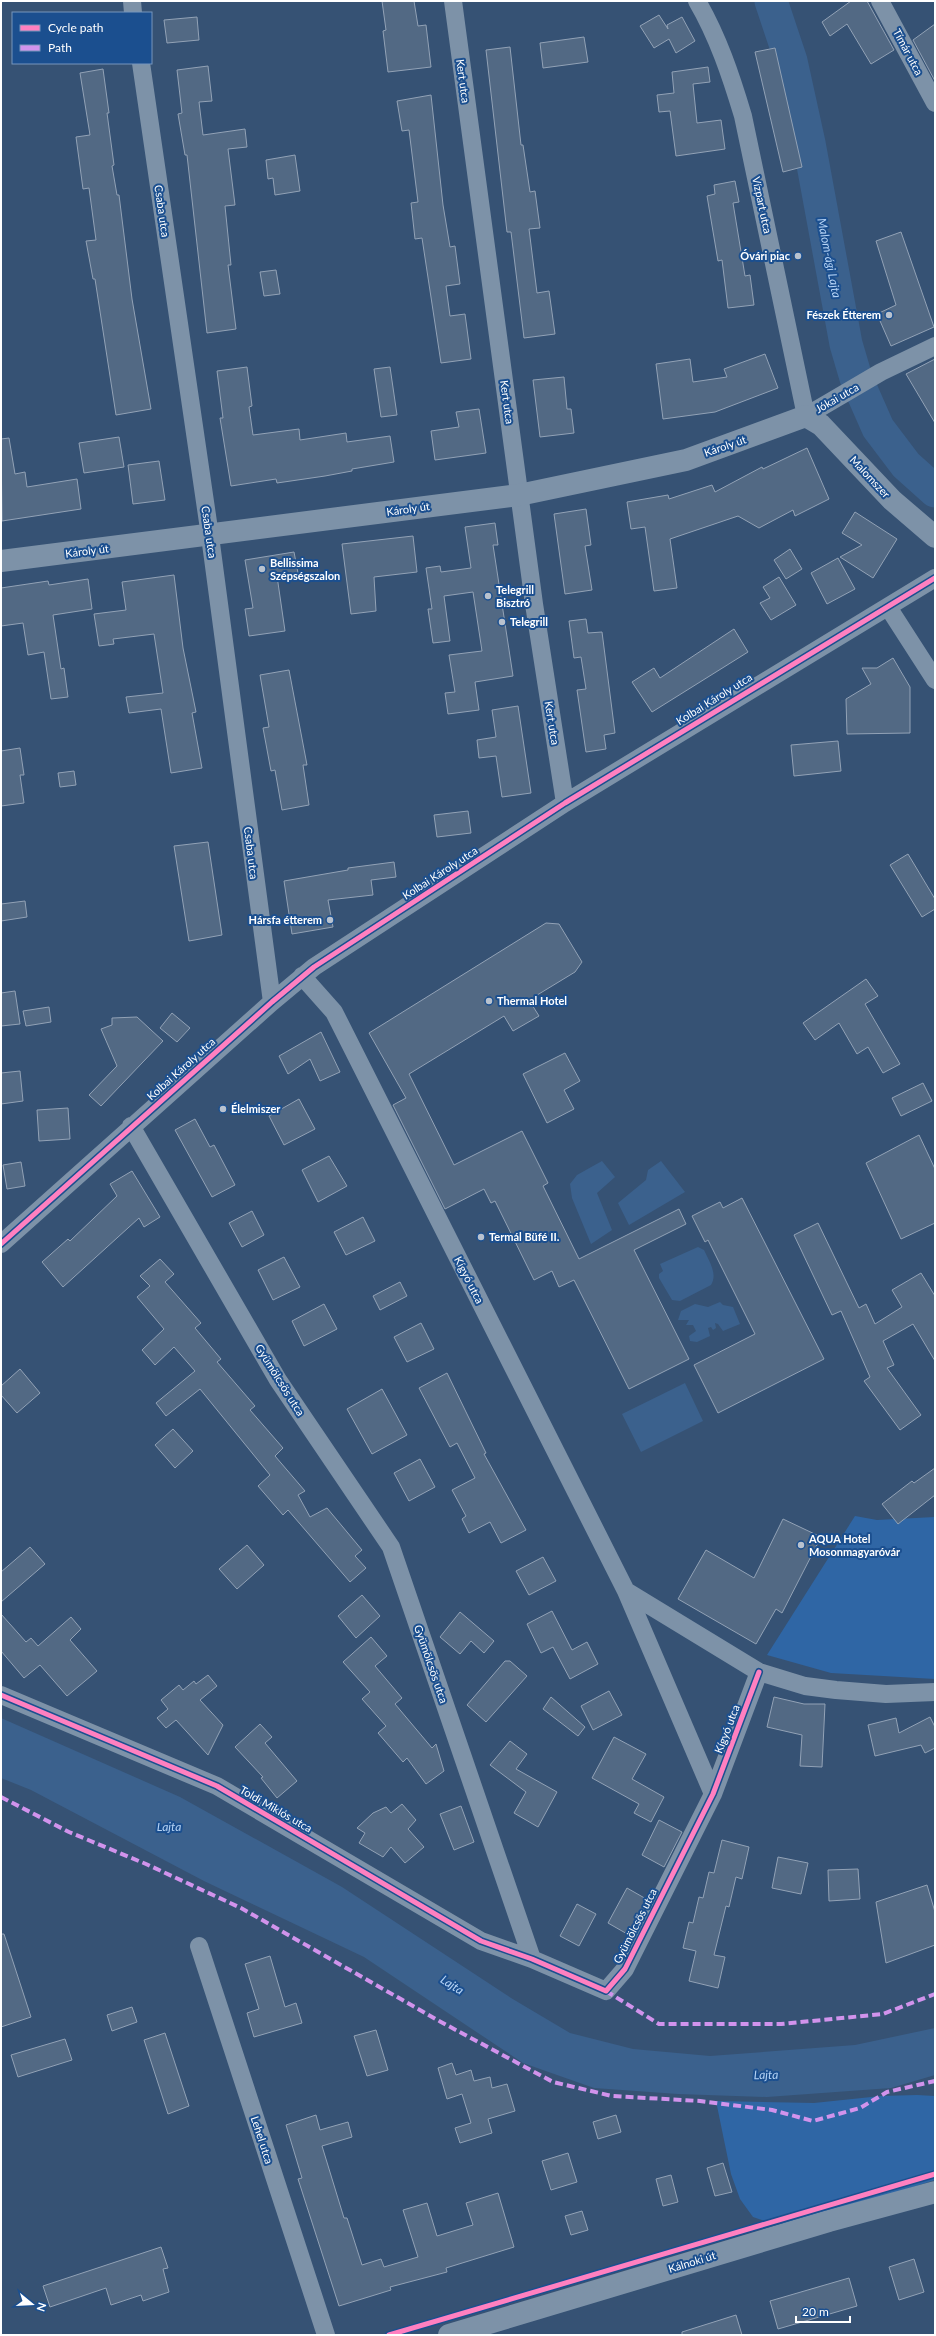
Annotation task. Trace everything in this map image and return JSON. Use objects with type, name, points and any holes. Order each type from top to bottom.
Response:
[{"type":"street","points":[[132,1],[133,12]]},
{"type":"street","name":"Kert utca","points":[[453,1],[519,495],[565,803]]},
{"type":"street","name":"Vízpart utca","points":[[697,1],[709,21],[729,69],[743,116],[806,416]]},
{"type":"street","name":"Tímár utca","points":[[880,1],[935,103]]},
{"type":"street","name":"Csaba utca","points":[[141,64],[210,536],[272,1002]]},
{"type":"street","name":"Jókai utca","points":[[806,416],[868,380],[935,346]]},
{"type":"street","name":"Károly út","points":[[1,561],[210,536],[519,495],[686,460],[806,416]]},
{"type":"street","name":"Malomszer","points":[[806,416],[821,425],[892,500],[935,537]]},
{"type":"street","name":"Kolbai Károly utca","points":[[1,1244],[131,1126],[302,976],[565,803],[935,578]]},
{"type":"street","points":[[888,607],[935,680]]},
{"type":"street","name":"Kígyó utca","points":[[302,976],[334,1012],[626,1591],[713,1794]]},
{"type":"street","name":"Gyümölcsös utca","points":[[131,1126],[278,1380],[391,1547],[532,1959],[606,1991],[625,1969],[713,1794]]},
{"type":"street","points":[[626,1591],[760,1672],[805,1686],[836,1690],[886,1694],[935,1692]]},
{"type":"street","name":"Kígyó utca","points":[[713,1794],[760,1672]]},
{"type":"street","name":"Toldi Miklós utca","points":[[1,1695],[217,1786],[481,1941],[532,1959]]},
{"type":"street","name":"Lehel utca","points":[[199,1946],[326,2335]]},
{"type":"street","name":"Kálnoki út","points":[[450,2335],[829,2220],[935,2192]]},
{"type":"shaded area","points":[[855,1516],[877,1520],[935,1517],[935,1679],[831,1673],[767,1655]]},
{"type":"shaded area","points":[[881,2096],[935,2096],[935,2180],[802,2222],[774,2224],[753,2217],[740,2199],[731,2174],[716,2101],[814,2103]]},
{"type":"water","points":[[602,1161],[615,1177],[597,1193],[612,1230],[591,1244],[572,1198],[570,1184],[577,1175]]},
{"type":"water","points":[[661,1161],[685,1192],[629,1225],[618,1203],[646,1180],[648,1170]]},
{"type":"water","points":[[698,1247],[704,1250],[712,1268],[714,1276],[713,1281],[711,1285],[680,1301],[672,1300],[659,1278],[659,1274],[663,1271],[660,1264]]},
{"type":"water","points":[[720,1302],[723,1305],[733,1307],[740,1324],[723,1331],[718,1324],[715,1323],[716,1328],[713,1330],[711,1327],[708,1328],[710,1336],[697,1342],[690,1341],[689,1336],[696,1331],[693,1325],[686,1325],[689,1320],[678,1320],[681,1311],[695,1304],[708,1307]]},
{"type":"water","points":[[685,1383],[703,1421],[641,1452],[622,1414]]},
{"type":"water","name":"Lajta","points":[[1,1718],[180,1797],[342,1887],[511,1998],[570,2033],[633,2049],[710,2056],[855,2045],[935,2028],[935,2075],[891,2088],[767,2097],[678,2094],[594,2088],[523,2063],[364,1957],[204,1881],[31,1790],[1,1778]]},
{"type":"building","points":[[382,1],[414,1],[418,26],[426,25],[431,67],[388,72],[383,31],[386,30]]},
{"type":"building","points":[[851,1],[867,1],[894,50],[871,64],[847,24],[830,36],[822,22]]},
{"type":"building","points":[[659,15],[668,29],[667,25],[682,17],[695,41],[676,53],[669,39],[654,48],[640,26]]},
{"type":"building","points":[[197,17],[199,40],[167,43],[164,20]]},
{"type":"building","points":[[935,24],[935,81],[913,40]]},
{"type":"building","points":[[584,37],[588,62],[543,68],[540,43]]},
{"type":"building","points":[[510,47],[521,145],[523,145],[530,192],[535,191],[540,228],[529,229],[537,293],[549,291],[555,334],[524,338],[511,232],[507,232],[486,50]]},
{"type":"building","points":[[775,48],[802,167],[783,172],[755,52]]},
{"type":"building","points":[[208,66],[212,101],[199,102],[203,135],[245,129],[247,147],[228,149],[235,205],[225,206],[231,265],[228,265],[236,329],[207,333],[187,155],[185,155],[178,114],[182,113],[177,70]]},
{"type":"building","points":[[708,67],[710,82],[693,84],[697,123],[721,120],[725,149],[676,156],[670,111],[659,112],[657,95],[674,93],[672,72]]},
{"type":"building","points":[[103,69],[114,165],[112,166],[117,195],[119,195],[132,299],[151,409],[116,415],[95,279],[93,279],[86,241],[96,240],[89,188],[83,189],[76,137],[90,135],[80,73]]},
{"type":"building","points":[[431,95],[443,205],[450,247],[455,246],[460,284],[446,286],[450,316],[465,314],[471,359],[441,363],[422,238],[415,239],[411,203],[418,202],[409,130],[402,131],[397,101]]},
{"type":"building","points":[[295,155],[300,191],[275,195],[273,178],[268,179],[266,160]]},
{"type":"building","points":[[735,181],[739,202],[733,203],[745,276],[750,275],[754,305],[728,308],[722,260],[718,261],[707,196],[715,194],[714,185]]},
{"type":"building","points":[[901,232],[934,327],[891,346],[877,314],[896,305],[876,241]]},
{"type":"building","points":[[276,270],[280,294],[264,296],[260,272]]},
{"type":"building","points":[[765,354],[778,388],[715,412],[663,419],[656,364],[690,359],[693,382],[727,377],[724,369]]},
{"type":"building","points":[[935,359],[935,423],[906,374]]},
{"type":"building","points":[[247,367],[252,406],[249,407],[253,435],[299,429],[300,440],[346,433],[347,442],[390,436],[394,462],[352,469],[352,471],[325,476],[277,483],[276,479],[231,486],[220,418],[223,418],[217,371]]},
{"type":"building","points":[[390,367],[397,415],[381,417],[374,369]]},
{"type":"building","points":[[564,377],[567,409],[571,409],[574,433],[540,437],[533,380]]},
{"type":"building","points":[[479,409],[486,453],[435,460],[431,431],[459,427],[456,412]]},
{"type":"building","points":[[119,437],[124,467],[84,473],[79,443]]},
{"type":"building","points":[[9,438],[15,474],[25,472],[27,487],[77,479],[81,509],[2,521],[1,439]]},
{"type":"building","points":[[807,448],[829,499],[795,516],[793,510],[759,528],[738,516],[670,539],[677,588],[654,591],[645,527],[631,529],[627,502],[668,495],[669,499],[712,485],[715,492],[762,467],[763,469]]},
{"type":"building","points":[[159,461],[165,500],[133,504],[128,465]]},
{"type":"building","points":[[586,509],[591,545],[585,546],[592,590],[565,594],[554,514]]},
{"type":"building","points":[[855,512],[897,539],[873,578],[840,557],[862,545],[842,533]]},
{"type":"building","points":[[495,523],[498,545],[493,545],[513,676],[475,682],[479,710],[448,714],[445,693],[455,692],[449,655],[482,651],[473,592],[444,596],[450,641],[433,643],[428,609],[432,609],[426,568],[440,566],[441,572],[471,568],[465,527]]},
{"type":"building","points":[[413,536],[417,572],[374,577],[376,611],[351,614],[342,544]]},
{"type":"building","points":[[790,549],[802,569],[786,579],[774,560]]},
{"type":"building","points":[[294,552],[298,573],[277,576],[285,631],[249,636],[245,609],[253,608],[245,560]]},
{"type":"building","points":[[838,558],[855,589],[827,604],[811,573]]},
{"type":"building","points":[[174,575],[183,648],[196,712],[192,713],[202,768],[171,773],[161,709],[129,713],[126,697],[163,693],[154,634],[113,639],[114,644],[99,646],[94,614],[126,610],[122,582]]},
{"type":"building","points":[[779,577],[796,605],[771,620],[760,603],[770,598],[763,587]]},
{"type":"building","points":[[88,579],[92,609],[53,615],[61,669],[64,668],[68,697],[51,699],[44,652],[28,655],[23,623],[1,626],[1,588],[48,581],[49,585]]},
{"type":"building","points":[[586,619],[588,633],[602,632],[615,733],[604,735],[606,749],[586,752],[577,690],[586,689],[581,657],[574,658],[569,621]]},
{"type":"building","points":[[734,629],[748,652],[652,712],[632,682],[654,668],[660,678]]},
{"type":"building","points":[[893,658],[910,687],[910,733],[847,734],[846,699],[871,684],[862,668],[877,668]]},
{"type":"building","points":[[289,670],[307,765],[303,765],[309,805],[282,810],[275,770],[271,771],[263,728],[269,727],[260,675]]},
{"type":"building","points":[[518,706],[531,793],[502,797],[496,756],[479,758],[477,740],[496,737],[492,710]]},
{"type":"building","points":[[838,741],[841,771],[794,776],[791,745]]},
{"type":"building","points":[[20,748],[24,775],[20,775],[24,803],[1,806],[1,751]]},
{"type":"building","points":[[74,771],[76,785],[60,787],[58,773]]},
{"type":"building","points":[[468,811],[471,833],[437,837],[434,815]]},
{"type":"building","points":[[208,842],[222,935],[189,941],[174,846]]},
{"type":"building","points":[[908,854],[935,899],[935,909],[922,917],[890,865]]},
{"type":"building","points":[[394,862],[396,877],[371,880],[373,895],[328,900],[333,927],[292,934],[284,881],[348,870],[348,868]]},
{"type":"building","points":[[25,901],[27,917],[1,921],[1,904]]},
{"type":"building","points":[[546,923],[559,924],[582,962],[575,972],[529,1000],[539,1016],[513,1031],[504,1016],[409,1074],[454,1165],[522,1131],[548,1183],[543,1186],[579,1259],[679,1209],[686,1224],[634,1250],[689,1359],[629,1389],[574,1280],[559,1287],[552,1271],[534,1280],[495,1201],[491,1203],[484,1189],[445,1209],[393,1105],[406,1098],[369,1033]]},
{"type":"building","points":[[866,979],[878,996],[865,1004],[900,1064],[883,1073],[868,1047],[857,1054],[839,1023],[815,1040],[803,1023]]},
{"type":"building","points":[[15,991],[20,1024],[1,1026],[1,993]]},
{"type":"building","points":[[49,1007],[51,1022],[26,1026],[23,1011]]},
{"type":"building","points":[[172,1013],[190,1028],[177,1042],[160,1028]]},
{"type":"building","points":[[137,1017],[163,1041],[101,1106],[89,1095],[117,1066],[101,1029],[112,1025],[112,1018]]},
{"type":"building","points":[[321,1032],[340,1072],[320,1081],[310,1059],[288,1074],[279,1056]]},
{"type":"building","points":[[565,1053],[580,1081],[564,1090],[574,1109],[547,1123],[523,1074]]},
{"type":"building","points":[[20,1071],[23,1101],[1,1104],[1,1073]]},
{"type":"building","points":[[923,1083],[932,1101],[901,1116],[892,1098]]},
{"type":"building","points":[[299,1099],[315,1129],[284,1145],[269,1116]]},
{"type":"building","points":[[68,1108],[70,1139],[39,1141],[37,1110]]},
{"type":"building","points":[[195,1119],[210,1147],[214,1145],[235,1185],[212,1197],[175,1130]]},
{"type":"building","points":[[919,1135],[935,1169],[935,1223],[901,1239],[866,1163]]},
{"type":"building","points":[[329,1156],[347,1186],[318,1202],[302,1170]]},
{"type":"building","points":[[21,1162],[25,1186],[7,1189],[3,1165]]},
{"type":"building","points":[[132,1171],[160,1217],[144,1227],[139,1218],[63,1287],[42,1262],[68,1239],[70,1241],[117,1196],[110,1184]]},
{"type":"building","points":[[742,1198],[824,1359],[718,1413],[694,1365],[755,1334],[708,1240],[705,1242],[692,1216],[720,1202],[723,1208]]},
{"type":"building","points":[[252,1211],[264,1235],[242,1247],[229,1223]]},
{"type":"building","points":[[363,1217],[375,1241],[346,1255],[334,1232]]},
{"type":"building","points":[[818,1223],[859,1308],[866,1304],[875,1324],[902,1307],[892,1290],[921,1273],[935,1296],[935,1361],[913,1324],[883,1341],[894,1365],[887,1368],[921,1415],[900,1430],[864,1381],[870,1377],[841,1311],[832,1315],[794,1235]]},
{"type":"building","points":[[284,1257],[300,1287],[273,1300],[258,1270]]},
{"type":"building","points":[[160,1259],[174,1274],[165,1282],[201,1323],[195,1328],[221,1359],[217,1362],[255,1406],[250,1410],[283,1448],[275,1456],[305,1491],[298,1495],[310,1517],[327,1508],[362,1550],[355,1556],[366,1568],[350,1582],[288,1510],[283,1515],[258,1486],[270,1475],[200,1389],[166,1416],[156,1403],[195,1371],[174,1347],[155,1365],[142,1350],[164,1329],[137,1297],[150,1286],[140,1276]]},
{"type":"building","points":[[400,1282],[407,1296],[380,1310],[373,1296]]},
{"type":"building","points":[[324,1304],[337,1329],[304,1346],[292,1321]]},
{"type":"building","points":[[421,1323],[434,1349],[407,1362],[394,1337]]},
{"type":"building","points":[[20,1369],[40,1393],[17,1413],[1,1395],[1,1386]]},
{"type":"building","points":[[447,1373],[486,1453],[484,1454],[526,1530],[501,1543],[490,1522],[469,1533],[462,1519],[466,1516],[452,1490],[475,1478],[457,1443],[450,1447],[419,1388]]},
{"type":"building","points":[[382,1389],[407,1435],[372,1454],[347,1409]]},
{"type":"building","points":[[173,1429],[193,1451],[175,1468],[155,1445]]},
{"type":"building","points":[[420,1459],[435,1487],[409,1501],[394,1473]]},
{"type":"building","points":[[935,1468],[935,1495],[898,1524],[882,1504],[912,1481],[914,1483]]},
{"type":"building","points":[[783,1519],[821,1537],[782,1613],[776,1609],[756,1644],[678,1599],[706,1550],[754,1578]]},
{"type":"building","points":[[247,1545],[264,1565],[237,1589],[219,1569]]},
{"type":"building","points":[[30,1547],[45,1564],[1,1602],[1,1572]]},
{"type":"building","points":[[543,1557],[556,1581],[529,1595],[516,1571]]},
{"type":"building","points":[[362,1595],[380,1616],[356,1638],[338,1616]]},
{"type":"building","points":[[552,1611],[572,1650],[587,1642],[598,1664],[570,1679],[553,1647],[541,1653],[527,1624]]},
{"type":"building","points":[[460,1612],[494,1641],[484,1653],[471,1641],[460,1654],[440,1637]]},
{"type":"building","points":[[1,1614],[26,1642],[31,1638],[38,1646],[71,1617],[81,1629],[70,1640],[97,1671],[67,1696],[40,1665],[24,1678],[1,1651]]},
{"type":"building","points":[[371,1637],[387,1656],[375,1666],[402,1698],[395,1704],[432,1748],[436,1744],[444,1771],[426,1784],[407,1758],[403,1762],[378,1733],[386,1726],[362,1699],[370,1692],[343,1662]]},
{"type":"building","points":[[505,1661],[510,1661],[527,1676],[486,1722],[467,1705]]},
{"type":"building","points":[[208,1675],[217,1686],[200,1700],[223,1725],[208,1755],[176,1720],[166,1728],[157,1718],[168,1709],[161,1700],[179,1685],[183,1690],[194,1681],[196,1684]]},
{"type":"building","points":[[609,1691],[622,1715],[593,1730],[581,1706]]},
{"type":"building","points":[[551,1697],[585,1727],[578,1736],[543,1709]]},
{"type":"building","points":[[774,1697],[804,1704],[825,1704],[822,1767],[800,1766],[802,1735],[767,1727]]},
{"type":"building","points":[[930,1717],[935,1727],[935,1748],[925,1753],[921,1745],[875,1756],[868,1725],[896,1718],[899,1733]]},
{"type":"building","points":[[260,1724],[272,1737],[265,1743],[297,1781],[277,1798],[261,1778],[263,1777],[235,1747]]},
{"type":"building","points":[[614,1737],[646,1754],[632,1779],[664,1797],[651,1822],[634,1813],[639,1804],[592,1778]]},
{"type":"building","points":[[510,1741],[527,1754],[516,1769],[557,1792],[538,1827],[514,1813],[526,1792],[490,1765]]},
{"type":"building","points":[[402,1804],[416,1820],[408,1829],[424,1847],[405,1863],[391,1847],[383,1857],[359,1843],[365,1833],[357,1828],[373,1813],[386,1807],[391,1813]]},
{"type":"building","points":[[461,1806],[474,1842],[454,1850],[440,1814]]},
{"type":"building","points":[[659,1820],[682,1832],[664,1867],[642,1855]]},
{"type":"building","points":[[722,1840],[749,1847],[742,1879],[736,1877],[729,1907],[726,1906],[714,1955],[725,1957],[718,1988],[689,1981],[696,1951],[683,1948],[689,1922],[693,1923],[699,1897],[703,1898],[709,1872],[714,1873]]},
{"type":"building","points":[[778,1857],[808,1863],[801,1894],[772,1888]]},
{"type":"building","points":[[858,1869],[860,1899],[829,1901],[828,1870]]},
{"type":"building","points":[[927,1885],[935,1912],[935,1945],[886,1963],[876,1902]]},
{"type":"building","points":[[627,1888],[648,1900],[629,1935],[608,1923]]},
{"type":"building","points":[[577,1904],[596,1914],[579,1946],[560,1936]]},
{"type":"building","points":[[1,1934],[4,1934],[31,2017],[1,2027]]},
{"type":"building","points":[[270,1956],[285,2007],[296,2003],[302,2023],[254,2037],[247,2013],[259,2009],[245,1964]]},
{"type":"building","points":[[132,2007],[137,2022],[112,2031],[107,2015]]},
{"type":"building","points":[[376,2030],[388,2070],[367,2076],[354,2036]]},
{"type":"building","points":[[165,2033],[189,2106],[168,2114],[144,2040]]},
{"type":"building","points":[[65,2039],[72,2060],[18,2077],[11,2055]]},
{"type":"building","points":[[452,2063],[456,2075],[471,2070],[474,2081],[490,2077],[492,2088],[507,2084],[515,2111],[488,2119],[492,2133],[460,2143],[455,2128],[471,2123],[462,2094],[447,2099],[438,2068]]},
{"type":"building","points":[[316,2115],[320,2130],[348,2122],[352,2137],[322,2146],[344,2218],[347,2218],[362,2265],[381,2259],[384,2267],[418,2257],[403,2210],[427,2203],[437,2236],[473,2225],[466,2203],[498,2193],[514,2247],[446,2268],[447,2272],[390,2287],[391,2290],[339,2306],[298,2179],[302,2178],[286,2125]]},
{"type":"building","points":[[616,2115],[621,2132],[598,2139],[593,2122]]},
{"type":"building","points":[[568,2153],[577,2182],[551,2190],[542,2161]]},
{"type":"building","points":[[723,2163],[732,2192],[715,2196],[707,2168]]},
{"type":"building","points":[[671,2175],[678,2202],[663,2206],[656,2179]]},
{"type":"building","points":[[582,2211],[588,2230],[571,2235],[565,2216]]},
{"type":"building","points":[[161,2247],[168,2268],[163,2269],[169,2292],[143,2301],[141,2295],[111,2305],[106,2288],[50,2307],[43,2286]]},
{"type":"building","points":[[914,2259],[924,2292],[899,2300],[889,2267]]},
{"type":"building","points":[[849,2278],[857,2306],[778,2329],[770,2301]]},
{"type":"building","points":[[736,2315],[742,2335],[682,2335],[682,2332]]},
{"type":"waterway","name":"Malom-ági Lajta","points":[[771,1],[791,61],[809,143],[846,344],[856,378],[878,428],[906,465],[935,491]]},
{"type":"marked path","points":[[1,1797],[69,1832],[146,1864],[241,1908],[441,2022],[553,2082],[612,2096],[700,2101],[772,2110],[813,2121],[860,2108],[887,2092],[935,2081]]},
{"type":"marked path","points":[[606,1991],[659,2024],[781,2024],[883,2014],[935,1994]]},
{"type":"cycle path","points":[[1,1244],[272,1002],[314,967],[565,803],[935,578]]},
{"type":"cycle path","points":[[1,1695],[217,1786],[481,1941],[532,1959],[606,1991],[625,1969],[713,1794],[759,1672]]},
{"type":"cycle path","points":[[389,2335],[935,2174]]},
{"type":"place","name":"Óvári piac","points":[[798,256]]},
{"type":"place","name":"Fészek Étterem","points":[[889,315]]},
{"type":"place","name":"Bellissima Szépségszalon","points":[[262,569]]},
{"type":"place","name":"Telegrill Bisztró","points":[[488,596]]},
{"type":"place","name":"Telegrill","points":[[502,622]]},
{"type":"place","name":"Hársfa étterem","points":[[330,920]]},
{"type":"place","name":"Thermal Hotel","points":[[489,1001]]},
{"type":"place","name":"Élelmiszer","points":[[223,1109]]},
{"type":"place","name":"Termál Büfé II.","points":[[481,1237]]},
{"type":"place","name":"AQUA Hotel Mosonmagyaróvár","points":[[801,1545]]}]
